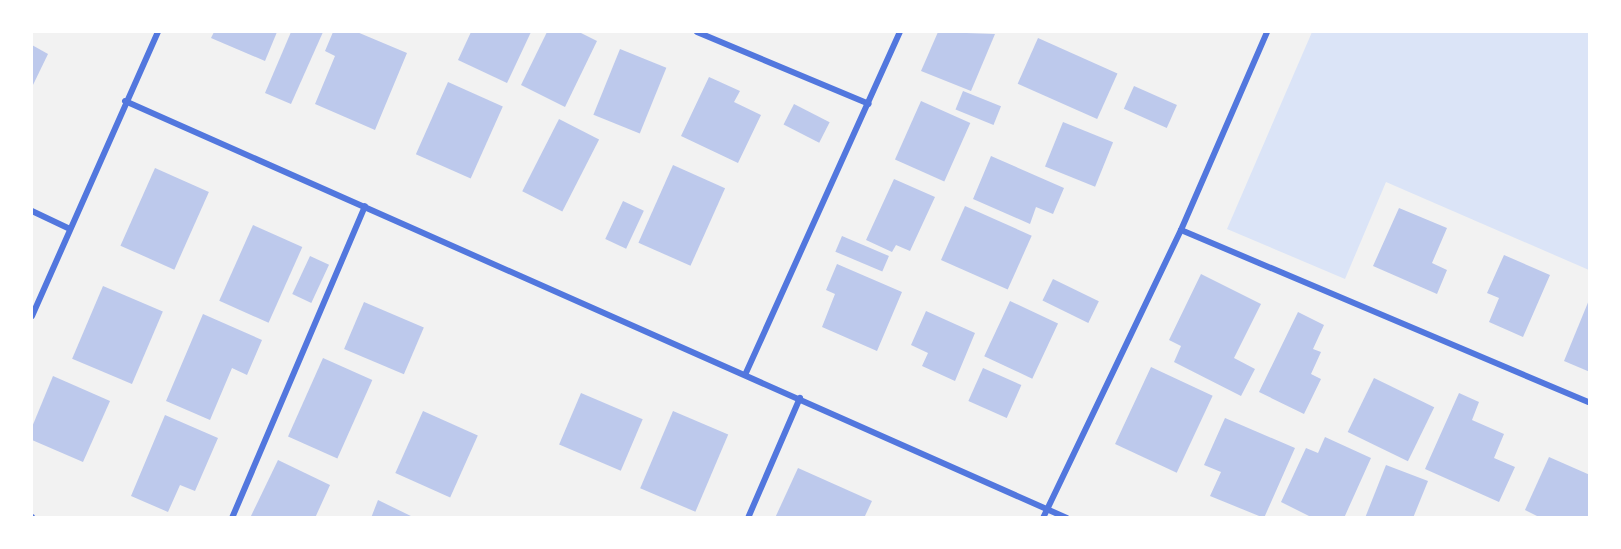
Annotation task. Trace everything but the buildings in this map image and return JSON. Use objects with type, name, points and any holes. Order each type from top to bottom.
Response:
[{"type":"street","points":[[32,316],[125,101],[158,32]]},
{"type":"street","points":[[697,32],[869,104]]},
{"type":"street","points":[[745,375],[900,32]]},
{"type":"street","points":[[1043,518],[1181,230],[1267,32]]},
{"type":"street","points":[[125,101],[1067,518]]},
{"type":"street","points":[[232,518],[365,206]]},
{"type":"street","points":[[32,211],[70,229]]},
{"type":"street","points":[[1181,230],[1590,403]]},
{"type":"street","points":[[748,518],[800,398]]},
{"type":"shaded area","points":[[1312,32],[1589,32],[1589,270],[1386,182],[1345,279],[1227,229]]}]
